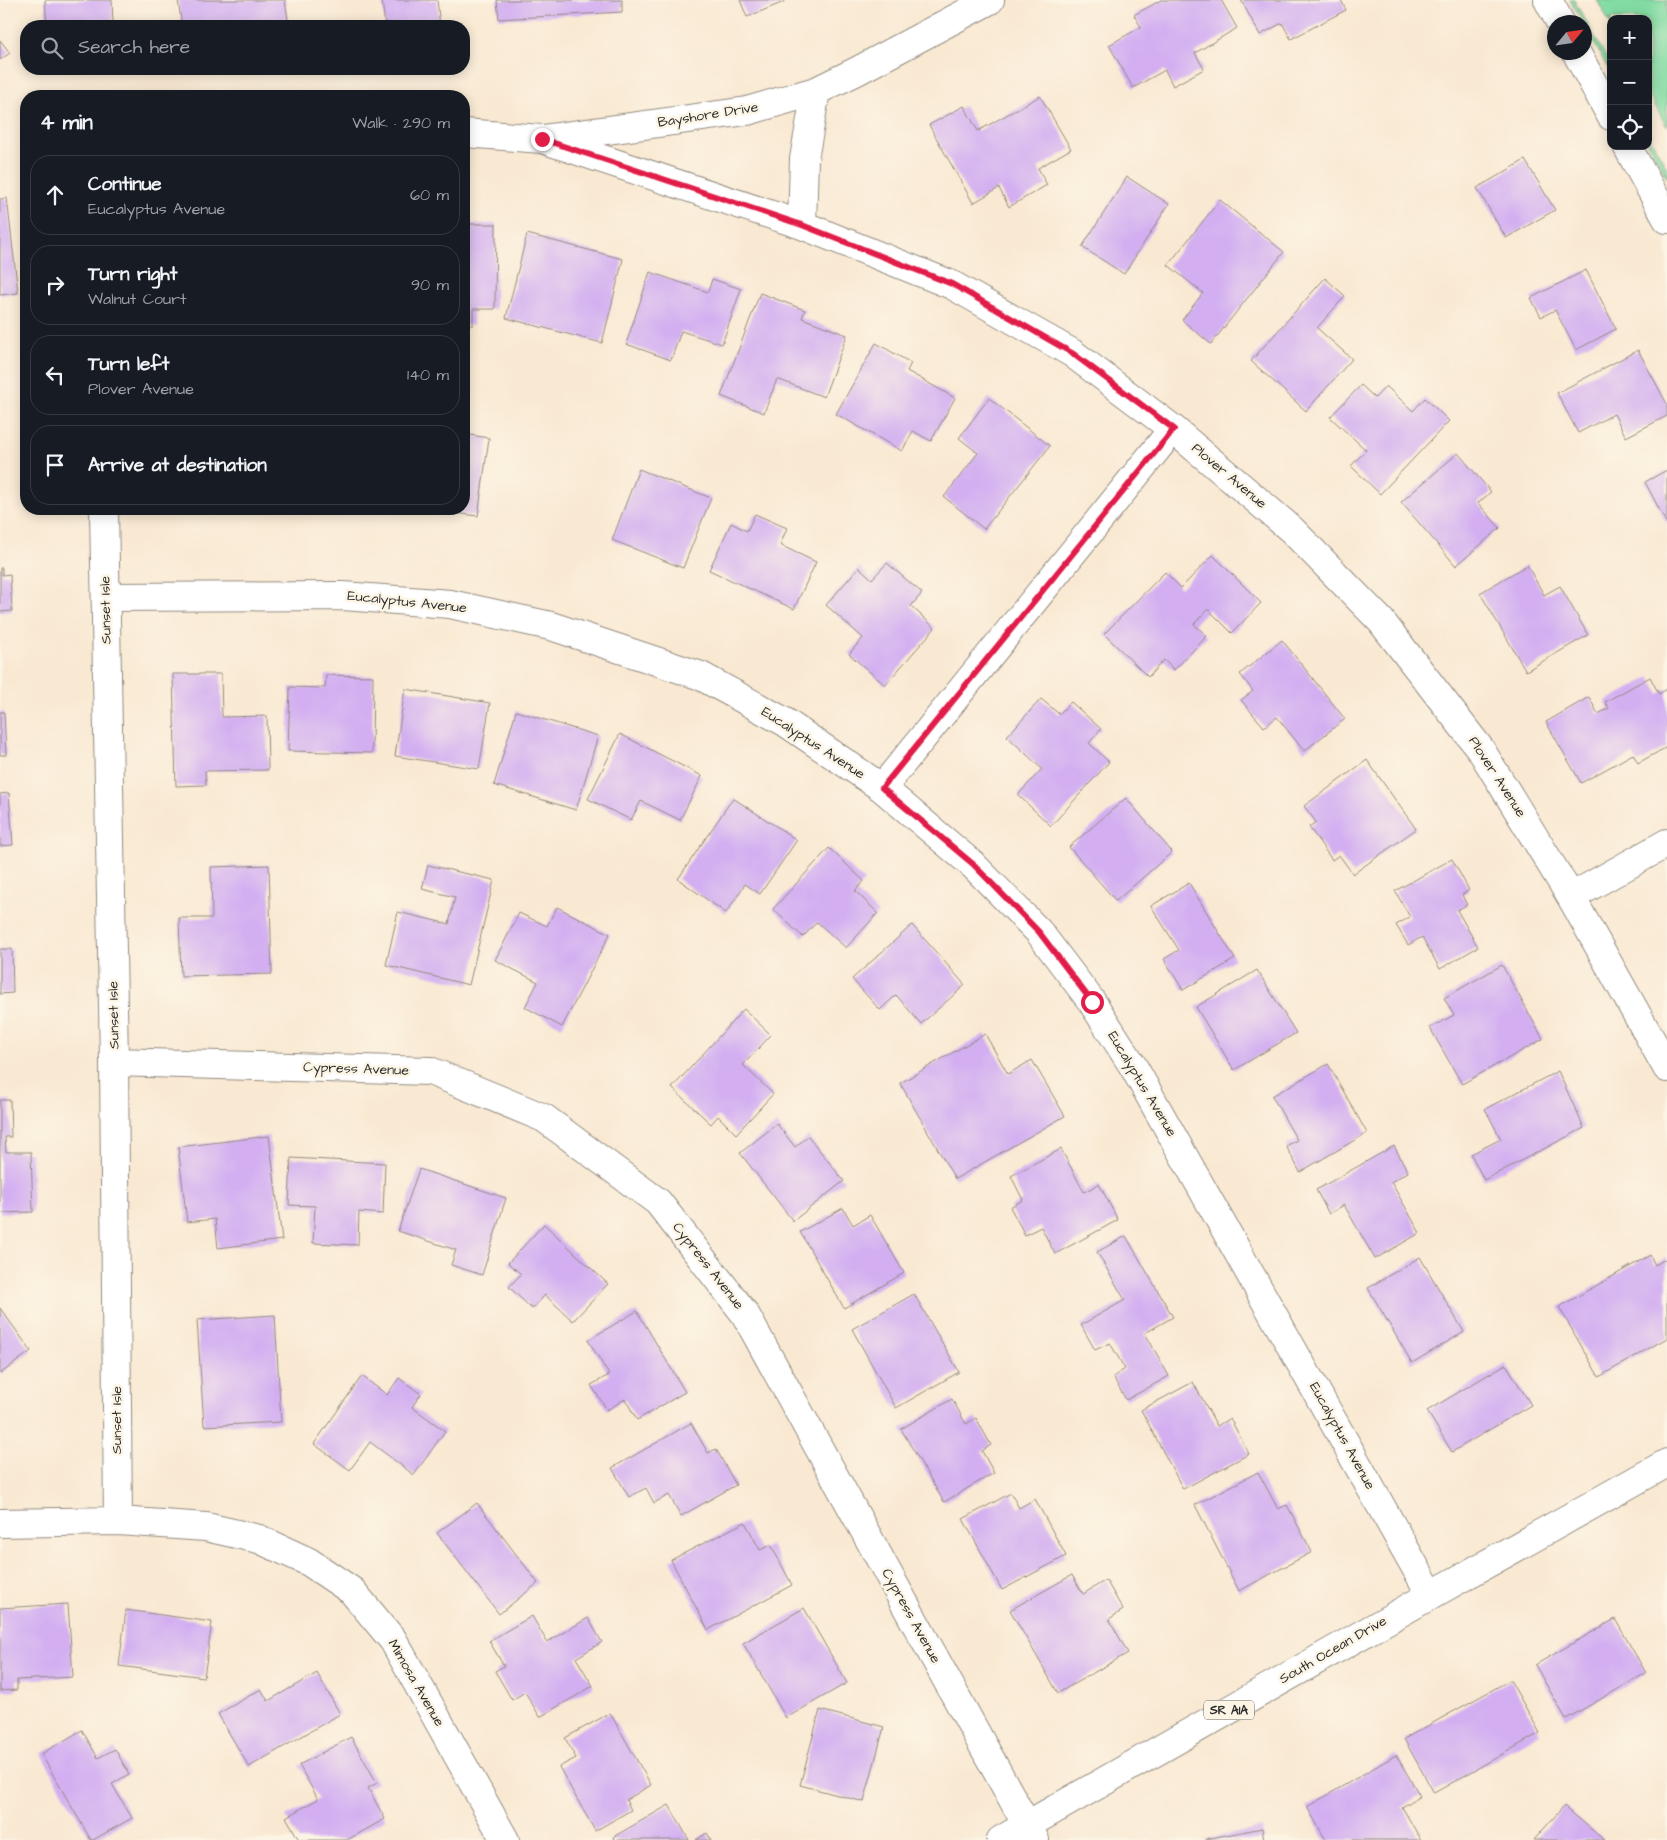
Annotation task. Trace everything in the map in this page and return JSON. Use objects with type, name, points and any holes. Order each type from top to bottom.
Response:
[{"type":"street","name":"Bayshore Drive","points":[[470,133],[542,139],[747,111],[816,91],[858,71],[990,0]]},
{"type":"street","points":[[1548,0],[1556,15]]},
{"type":"street","points":[[1580,60],[1607,109]]},
{"type":"street","points":[[802,225],[804,159],[816,91]]},
{"type":"street","name":"Plover Avenue","points":[[542,139],[802,225],[952,284],[1072,353],[1174,429],[1292,530],[1381,621],[1482,750],[1571,897],[1667,1068]]},
{"type":"street","points":[[1629,150],[1667,219]]},
{"type":"street","points":[[882,788],[1174,429]]},
{"type":"street","name":"Sunset Isle","points":[[104,515],[114,1062],[118,1521]]},
{"type":"street","name":"Eucalyptus Avenue","points":[[106,597],[352,597],[450,604],[551,626],[701,676],[785,722],[882,788],[980,871],[1039,932],[1092,1002],[1133,1066],[1431,1595]]},
{"type":"street","points":[[1571,897],[1667,843]]},
{"type":"street","name":"Cypress Avenue","points":[[114,1062],[430,1071],[544,1118],[658,1202],[745,1314],[1031,1833]]},
{"type":"street","name":"South Ocean Drive","points":[[1001,1840],[1031,1833],[1431,1595],[1667,1463]]},
{"type":"street","name":"Mimosa Avenue","points":[[0,1523],[118,1521],[206,1527],[259,1539],[308,1562],[352,1591],[393,1640],[504,1840]]},
{"type":"green space","points":[[1570,0],[1574,0],[1582,15],[1579,15]]},
{"type":"green space","points":[[1597,0],[1667,0],[1667,127],[1652,100],[1652,15],[1607,15],[1607,18]]},
{"type":"green space","points":[[1592,32],[1607,59],[1607,67],[1592,39]]},
{"type":"green space","points":[[1652,141],[1667,168],[1667,178],[1652,150]]},
{"type":"building","points":[[45,0],[112,0],[113,20],[47,20]]},
{"type":"building","points":[[178,0],[285,0],[288,20],[181,20]]},
{"type":"building","points":[[382,0],[437,0],[439,20],[384,20]]},
{"type":"building","points":[[497,0],[622,0],[622,12],[499,19]]},
{"type":"building","points":[[740,0],[783,0],[784,2],[747,17]]},
{"type":"building","points":[[1161,0],[1221,0],[1237,28],[1195,53],[1204,69],[1173,86],[1165,70],[1133,88],[1109,45],[1141,27],[1134,15]]},
{"type":"building","points":[[1241,0],[1341,0],[1346,10],[1291,39],[1282,23],[1260,35]]},
{"type":"building","points":[[0,40],[10,53],[0,60]]},
{"type":"building","points":[[1040,96],[1071,149],[1038,168],[1047,185],[1009,207],[999,188],[973,203],[929,125],[964,106],[978,131]]},
{"type":"building","points":[[1525,160],[1555,210],[1506,238],[1477,188]]},
{"type":"building","points":[[1127,177],[1169,204],[1124,274],[1082,247]]},
{"type":"building","points":[[7,198],[18,293],[0,295],[0,199]]},
{"type":"building","points":[[1220,200],[1284,252],[1211,344],[1182,320],[1203,293],[1168,265]]},
{"type":"building","points":[[470,224],[496,224],[495,309],[473,309],[473,325],[470,325]]},
{"type":"building","points":[[527,234],[623,259],[602,343],[506,318]]},
{"type":"building","points":[[1586,270],[1616,329],[1576,350],[1555,310],[1541,317],[1531,298]]},
{"type":"building","points":[[650,272],[708,292],[712,279],[741,289],[722,344],[681,331],[671,360],[626,344]]},
{"type":"building","points":[[1325,278],[1345,296],[1317,328],[1352,359],[1306,411],[1251,361]]},
{"type":"building","points":[[760,293],[805,310],[802,318],[847,335],[824,397],[777,379],[764,413],[721,396]]},
{"type":"building","points":[[876,343],[911,363],[907,371],[955,398],[931,441],[913,431],[902,451],[836,414]]},
{"type":"building","points":[[1638,350],[1667,404],[1667,416],[1626,437],[1614,414],[1578,433],[1557,393]]},
{"type":"building","points":[[1361,385],[1375,398],[1386,386],[1413,411],[1425,398],[1449,421],[1380,494],[1351,466],[1366,450],[1330,417]]},
{"type":"building","points":[[989,398],[1050,446],[984,529],[944,497],[978,453],[959,438]]},
{"type":"building","points":[[470,435],[489,438],[478,516],[470,515]]},
{"type":"building","points":[[1458,453],[1491,492],[1478,503],[1500,528],[1456,566],[1401,502]]},
{"type":"building","points":[[639,469],[711,498],[683,568],[612,540]]},
{"type":"building","points":[[1667,470],[1667,524],[1645,482]]},
{"type":"building","points":[[755,514],[787,528],[780,545],[816,562],[794,609],[709,570],[731,523],[747,531]]},
{"type":"building","points":[[1213,555],[1261,603],[1232,633],[1208,609],[1194,624],[1207,636],[1174,670],[1164,660],[1148,677],[1104,634],[1165,572],[1181,588]]},
{"type":"building","points":[[887,563],[922,593],[911,606],[935,628],[885,685],[849,654],[863,638],[826,605],[859,567],[872,579]]},
{"type":"building","points":[[1527,565],[1544,595],[1560,586],[1588,635],[1526,671],[1480,593]]},
{"type":"building","points":[[0,568],[2,568],[2,575],[10,574],[12,611],[0,612]]},
{"type":"building","points":[[1282,640],[1345,719],[1304,751],[1277,717],[1264,727],[1241,700],[1253,691],[1240,674]]},
{"type":"building","points":[[173,674],[221,674],[222,717],[267,716],[268,770],[205,771],[206,785],[176,786]]},
{"type":"building","points":[[326,675],[373,676],[372,753],[288,751],[290,687],[325,688]]},
{"type":"building","points":[[1650,677],[1659,694],[1667,689],[1667,747],[1638,763],[1633,754],[1581,783],[1546,722],[1589,697],[1598,714],[1609,708],[1605,702]]},
{"type":"building","points":[[405,689],[490,703],[479,769],[395,756]]},
{"type":"building","points":[[1041,699],[1059,714],[1071,702],[1101,729],[1089,743],[1109,762],[1051,826],[1018,795],[1042,769],[1007,736]]},
{"type":"building","points":[[516,711],[598,736],[576,810],[494,785]]},
{"type":"building","points":[[0,712],[4,712],[6,755],[0,755]]},
{"type":"building","points":[[620,734],[702,776],[680,820],[641,801],[631,820],[588,799]]},
{"type":"building","points":[[1367,760],[1416,829],[1353,874],[1339,855],[1332,860],[1309,827],[1316,822],[1304,806]]},
{"type":"building","points":[[9,793],[13,845],[0,846],[0,794]]},
{"type":"building","points":[[733,798],[797,840],[760,894],[745,884],[726,913],[678,879]]},
{"type":"building","points":[[1126,798],[1172,852],[1116,901],[1069,847]]},
{"type":"building","points":[[829,848],[864,881],[855,891],[878,913],[846,948],[817,922],[803,937],[773,909]]},
{"type":"building","points":[[1452,859],[1469,890],[1462,895],[1467,905],[1457,910],[1478,947],[1440,969],[1422,937],[1408,945],[1396,925],[1410,917],[1395,891]]},
{"type":"building","points":[[269,865],[272,974],[181,976],[179,918],[212,918],[211,867]]},
{"type":"building","points":[[428,865],[494,880],[469,985],[386,965],[398,912],[449,924],[455,897],[422,889]]},
{"type":"building","points":[[1189,883],[1235,959],[1183,990],[1164,959],[1179,950],[1151,906]]},
{"type":"building","points":[[557,907],[610,934],[562,1027],[525,1007],[538,982],[495,960],[519,913],[547,926]]},
{"type":"building","points":[[912,925],[965,985],[921,1024],[896,995],[880,1010],[852,979]]},
{"type":"building","points":[[0,949],[12,949],[13,993],[0,994]]},
{"type":"building","points":[[1502,965],[1543,1039],[1462,1084],[1430,1028],[1454,1015],[1444,998]]},
{"type":"building","points":[[1257,970],[1296,1033],[1234,1070],[1196,1007]]},
{"type":"building","points":[[744,1009],[771,1035],[743,1065],[773,1094],[736,1134],[718,1116],[711,1124],[672,1088]]},
{"type":"building","points":[[985,1034],[1008,1074],[1032,1060],[1065,1116],[955,1179],[900,1083]]},
{"type":"building","points":[[1328,1064],[1367,1133],[1300,1172],[1286,1146],[1297,1140],[1272,1096]]},
{"type":"building","points":[[1558,1071],[1584,1128],[1484,1180],[1471,1154],[1501,1139],[1485,1109]]},
{"type":"building","points":[[0,1100],[10,1100],[11,1137],[5,1137],[6,1152],[31,1152],[33,1212],[0,1213]]},
{"type":"building","points":[[777,1124],[795,1147],[808,1136],[844,1181],[793,1221],[740,1153]]},
{"type":"building","points":[[269,1136],[282,1240],[218,1248],[215,1219],[187,1222],[178,1147]]},
{"type":"building","points":[[1394,1146],[1408,1172],[1391,1182],[1420,1233],[1375,1259],[1344,1205],[1329,1214],[1316,1190]]},
{"type":"building","points":[[1061,1149],[1084,1192],[1099,1184],[1118,1220],[1055,1254],[1041,1227],[1025,1235],[1010,1207],[1023,1200],[1011,1176]]},
{"type":"building","points":[[291,1158],[385,1163],[383,1214],[359,1212],[358,1245],[313,1243],[315,1206],[289,1205]]},
{"type":"building","points":[[419,1169],[506,1198],[482,1275],[451,1265],[456,1250],[398,1231]]},
{"type":"building","points":[[843,1208],[853,1225],[870,1215],[904,1273],[844,1308],[800,1232]]},
{"type":"building","points":[[544,1224],[608,1284],[573,1321],[545,1295],[532,1309],[509,1287],[521,1274],[508,1263]]},
{"type":"building","points":[[1126,1236],[1173,1317],[1145,1333],[1169,1376],[1126,1400],[1113,1377],[1125,1369],[1110,1343],[1095,1350],[1081,1325],[1125,1300],[1097,1252]]},
{"type":"building","points":[[1650,1255],[1655,1265],[1667,1258],[1667,1338],[1599,1377],[1559,1307]]},
{"type":"building","points":[[1420,1257],[1464,1332],[1412,1363],[1368,1288]]},
{"type":"building","points":[[914,1294],[959,1372],[896,1408],[852,1329]]},
{"type":"building","points":[[0,1308],[31,1351],[0,1374]]},
{"type":"building","points":[[637,1311],[685,1392],[637,1420],[625,1399],[607,1410],[591,1385],[609,1375],[588,1340]]},
{"type":"building","points":[[275,1315],[281,1422],[204,1426],[197,1320]]},
{"type":"building","points":[[1506,1364],[1531,1405],[1452,1452],[1427,1411]]},
{"type":"building","points":[[362,1376],[387,1395],[399,1378],[421,1394],[412,1407],[445,1431],[414,1475],[370,1442],[350,1470],[314,1444]]},
{"type":"building","points":[[1193,1382],[1217,1426],[1230,1418],[1249,1454],[1183,1489],[1141,1410]]},
{"type":"building","points":[[952,1399],[966,1424],[976,1418],[991,1445],[982,1451],[994,1473],[944,1502],[901,1429]]},
{"type":"building","points":[[691,1423],[708,1453],[716,1449],[736,1485],[681,1516],[669,1495],[654,1503],[646,1488],[629,1497],[612,1468]]},
{"type":"building","points":[[1258,1472],[1278,1509],[1287,1505],[1312,1552],[1239,1591],[1195,1505]]},
{"type":"building","points":[[1011,1493],[1019,1508],[1035,1499],[1066,1556],[1002,1590],[963,1519]]},
{"type":"building","points":[[477,1503],[538,1583],[499,1614],[437,1533]]},
{"type":"building","points":[[745,1522],[760,1550],[771,1545],[792,1585],[708,1630],[671,1560]]},
{"type":"building","points":[[1072,1575],[1083,1594],[1106,1580],[1123,1610],[1109,1619],[1128,1653],[1058,1693],[1010,1610]]},
{"type":"building","points":[[68,1604],[73,1677],[17,1680],[17,1690],[0,1691],[0,1608]]},
{"type":"building","points":[[804,1608],[847,1683],[786,1718],[743,1643]]},
{"type":"building","points":[[126,1610],[212,1622],[204,1677],[119,1666]]},
{"type":"building","points":[[532,1616],[547,1642],[588,1618],[602,1642],[576,1658],[593,1686],[540,1717],[525,1692],[512,1700],[495,1671],[504,1666],[489,1641]]},
{"type":"building","points":[[1615,1619],[1646,1673],[1566,1719],[1535,1665]]},
{"type":"building","points":[[317,1673],[340,1714],[249,1767],[218,1714],[261,1689],[268,1701]]},
{"type":"building","points":[[1510,1680],[1540,1733],[1434,1793],[1404,1739]]},
{"type":"building","points":[[820,1710],[884,1727],[864,1802],[800,1785]]},
{"type":"building","points":[[610,1713],[651,1785],[626,1800],[631,1810],[595,1831],[559,1767],[576,1758],[565,1738]]},
{"type":"building","points":[[82,1730],[98,1758],[115,1749],[129,1774],[112,1784],[132,1818],[93,1840],[91,1840],[41,1754]]},
{"type":"building","points":[[351,1737],[377,1783],[368,1788],[385,1819],[347,1840],[299,1840],[286,1817],[318,1799],[299,1765]]},
{"type":"building","points":[[1396,1755],[1420,1796],[1402,1807],[1421,1840],[1326,1840],[1307,1807]]},
{"type":"building","points":[[669,1805],[689,1840],[614,1840],[613,1837]]},
{"type":"building","points":[[1564,1806],[1604,1840],[1534,1840]]},
{"type":"building","points":[[1262,1828],[1264,1840],[1206,1840],[1206,1839]]},
{"type":"building","points":[[707,1833],[711,1840],[696,1840]]},
{"type":"route","points":[[542,139],[802,225],[952,284],[1072,353],[1174,429],[882,788],[973,864],[1039,932],[1092,1002]]}]
